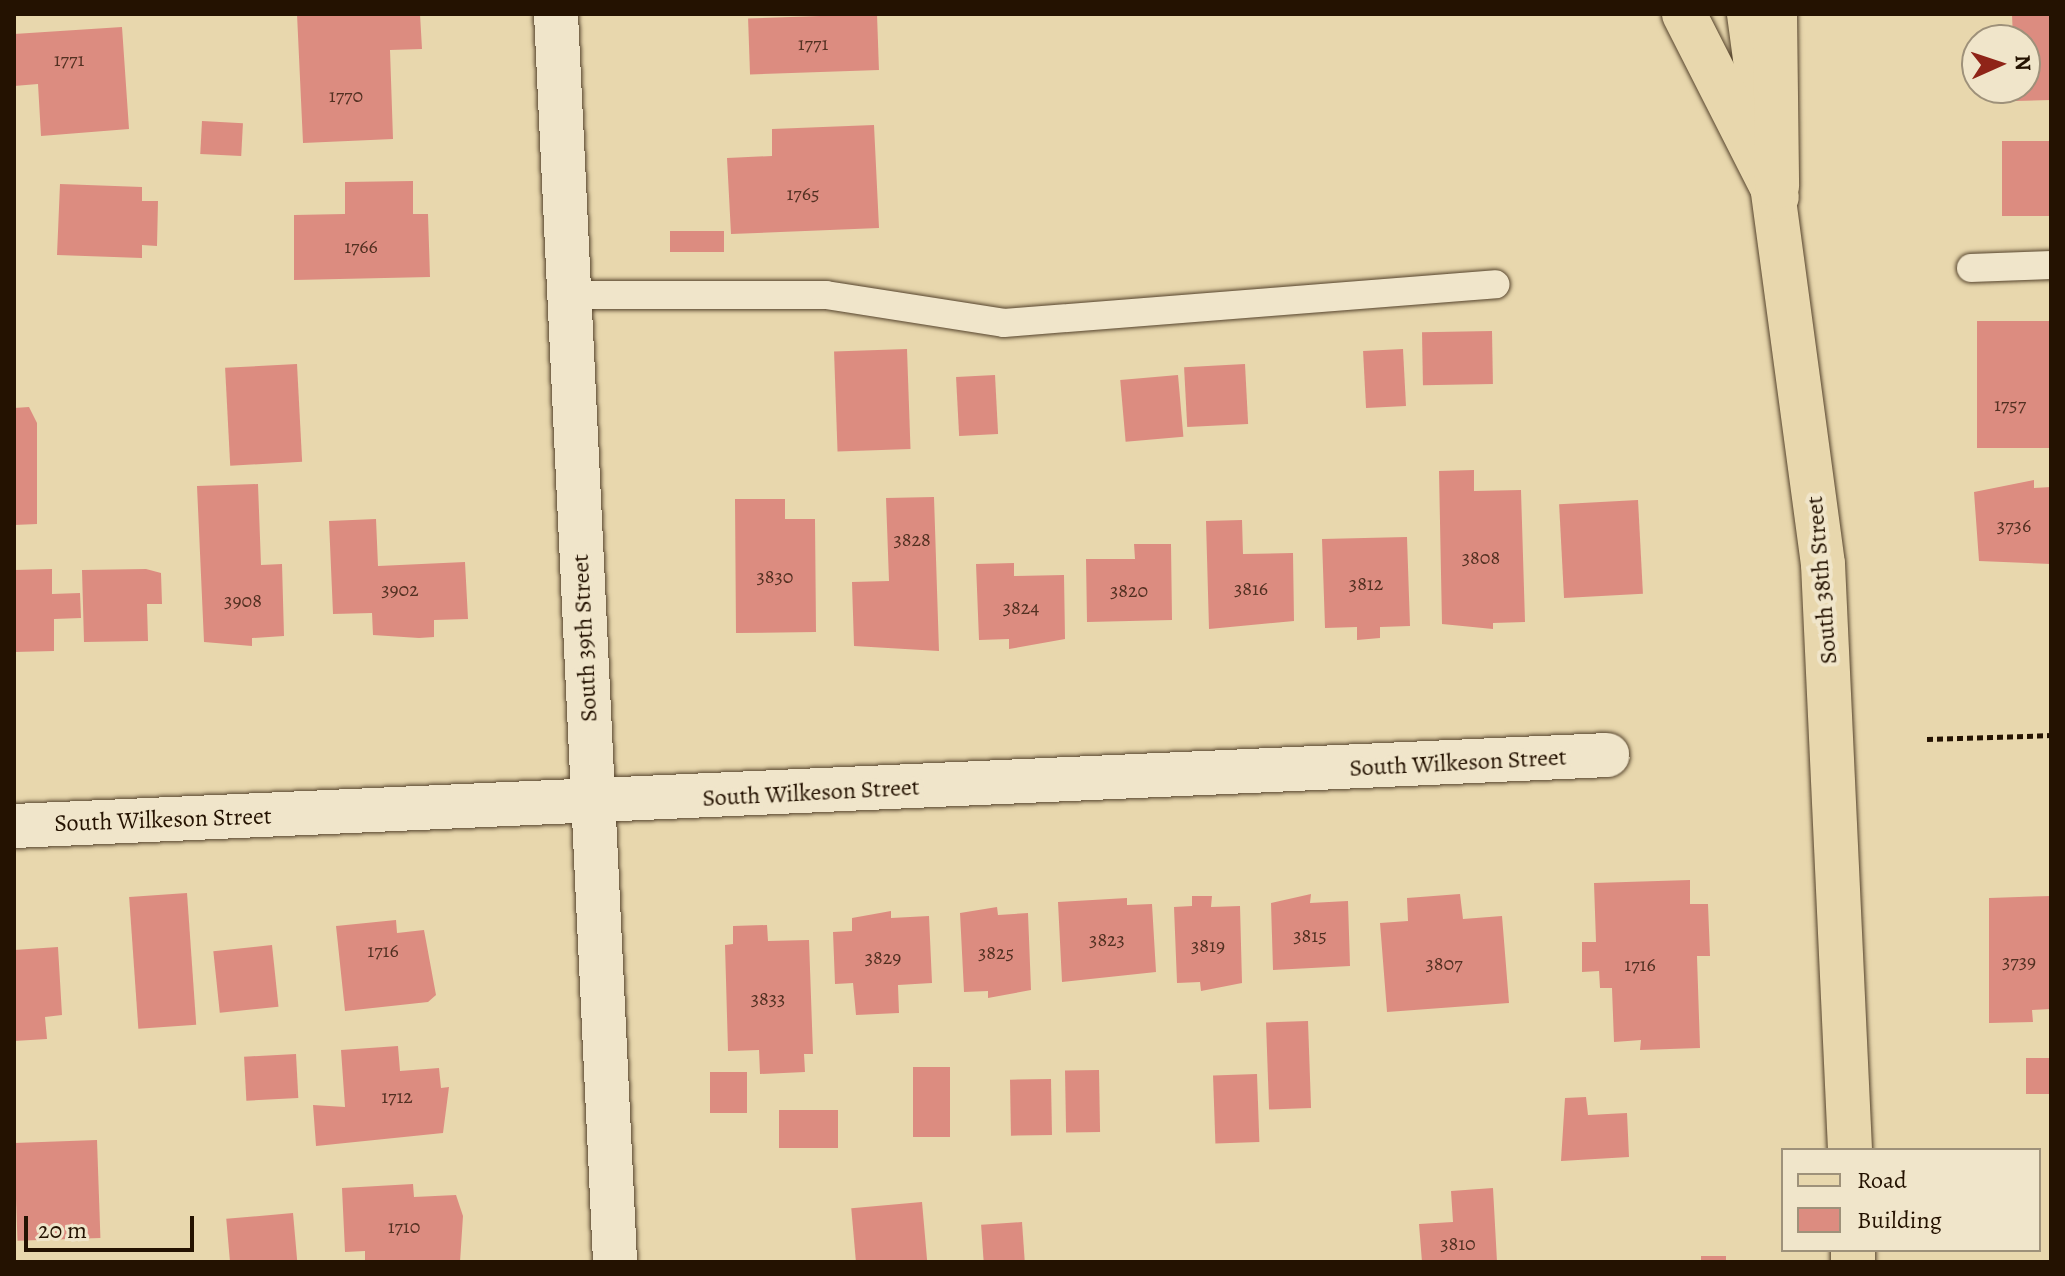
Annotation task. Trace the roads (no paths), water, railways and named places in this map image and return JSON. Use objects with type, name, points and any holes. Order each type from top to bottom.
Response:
[{"type":"main road","points":[[1684,14],[1777,197]]},
{"type":"main road","name":"South 38th Street","points":[[1749,14],[1777,197],[1823,564],[1850,1148]]},
{"type":"main road","points":[[1775,14],[1777,197]]},
{"type":"street","name":"South 39th Street","points":[[556,14],[615,1262]]},
{"type":"street","name":"South Wilkeson Street","points":[[14,826],[593,803],[1607,755]]},
{"type":"lane","points":[[1971,268],[2051,265]]},
{"type":"lane","points":[[569,295],[826,295],[1004,323],[1495,284]]}]
